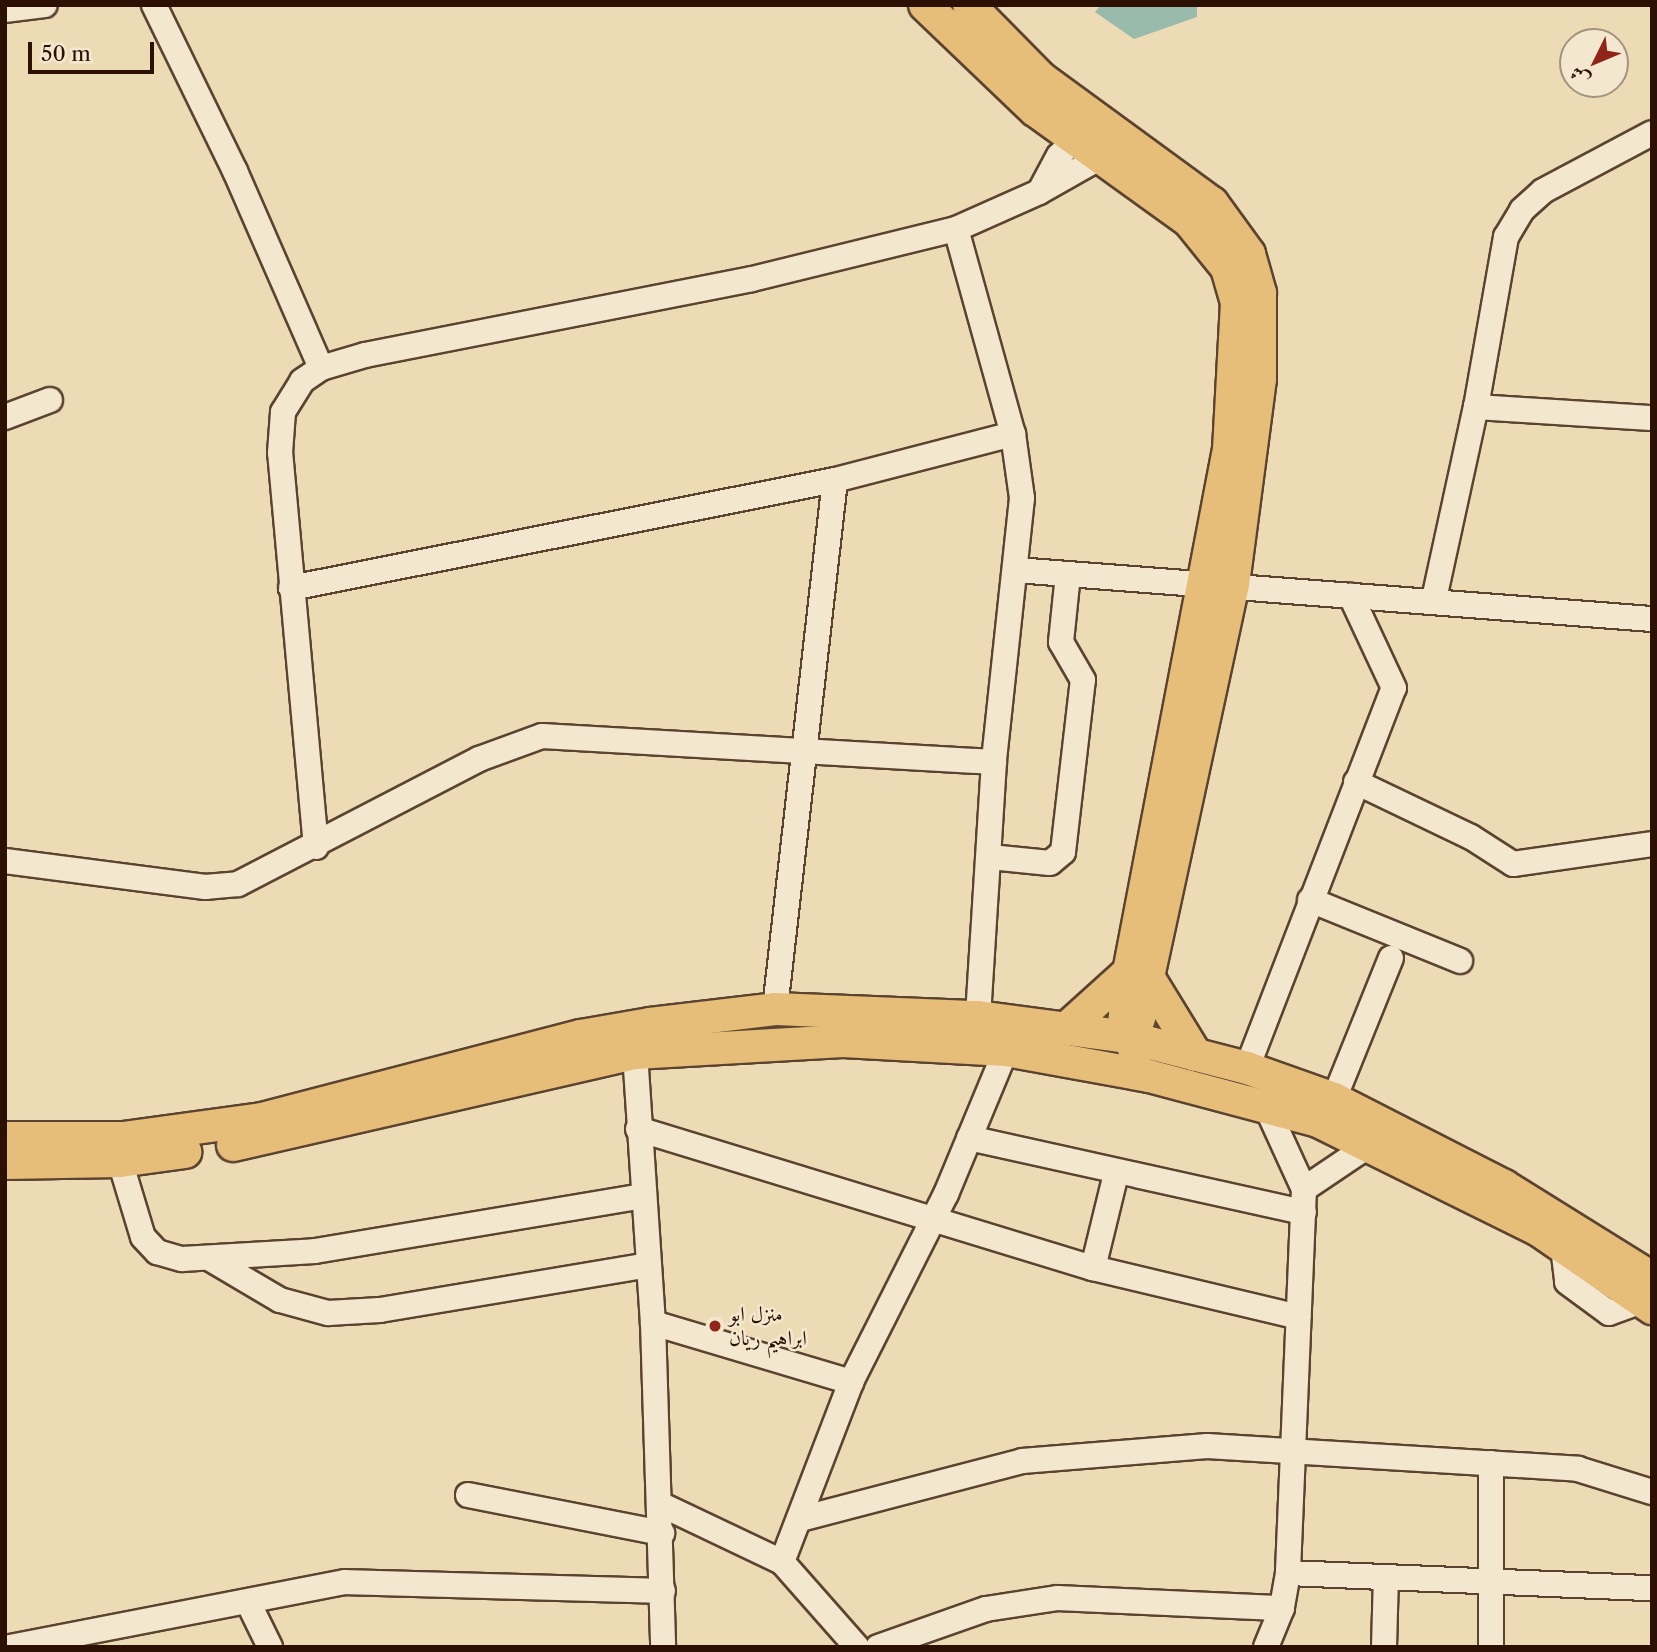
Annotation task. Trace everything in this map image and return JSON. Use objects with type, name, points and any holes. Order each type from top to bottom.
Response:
[{"type":"main road","points":[[925,5],[1014,91],[1085,127],[1220,211],[1249,254],[1260,293],[1260,379],[1126,1038],[1149,1076]]},
{"type":"main road","points":[[969,5],[1085,127]]},
{"type":"main road","points":[[1067,1028],[1140,976]]},
{"type":"main road","points":[[1140,976],[1196,1055]]},
{"type":"main road","points":[[5,1138],[193,1131],[262,1119],[581,1036],[775,1009],[978,1017],[1126,1038],[1247,1068],[1334,1098],[1504,1186],[1648,1296]]},
{"type":"main road","points":[[1088,1062],[1126,1038]]},
{"type":"main road","points":[[5,1163],[120,1161],[281,1138],[635,1053],[844,1041],[1006,1050],[1088,1062],[1265,1104],[1371,1144],[1648,1296]]},
{"type":"street","points":[[5,10],[45,5]]},
{"type":"street","points":[[154,5],[235,171],[321,368]]},
{"type":"street","points":[[1039,192],[1085,127]]},
{"type":"street","points":[[1433,599],[1476,407],[1495,289],[1514,220],[1556,182],[1652,133]]},
{"type":"street","points":[[316,847],[291,588],[281,427],[292,393],[321,368],[752,279],[956,229],[1039,192],[1112,145]]},
{"type":"street","points":[[956,229],[1013,433],[1022,498],[994,762],[978,1017]]},
{"type":"street","points":[[5,417],[50,400]]},
{"type":"street","points":[[1476,407],[1652,418]]},
{"type":"street","points":[[291,588],[835,480],[1013,433]]},
{"type":"street","points":[[775,1009],[802,750],[835,480]]},
{"type":"street","points":[[1016,570],[1219,583],[1351,596],[1433,599],[1652,619]]},
{"type":"street","points":[[990,856],[1051,863],[1063,852],[1083,680],[1061,642],[1068,574]]},
{"type":"street","points":[[1247,1068],[1394,688],[1351,596]]},
{"type":"street","points":[[5,860],[223,887],[316,847],[479,759],[542,736],[994,762]]},
{"type":"street","points":[[1356,782],[1471,836],[1513,864],[1652,844]]},
{"type":"street","points":[[1310,900],[1460,961]]},
{"type":"street","points":[[1334,1098],[1391,958]]},
{"type":"street","points":[[782,1562],[851,1382],[935,1217],[1006,1050]]},
{"type":"street","points":[[635,1053],[662,1505],[663,1647]]},
{"type":"street","points":[[1265,1104],[1304,1200],[1288,1573],[1282,1608],[1266,1647]]},
{"type":"street","points":[[638,1129],[935,1217],[1093,1268],[1298,1317]]},
{"type":"street","points":[[969,1138],[1116,1174],[1304,1200],[1371,1144]]},
{"type":"street","points":[[120,1161],[149,1245],[166,1256],[212,1260],[315,1251],[642,1196]]},
{"type":"street","points":[[1093,1268],[1116,1174]]},
{"type":"street","points":[[212,1260],[280,1300],[328,1313],[380,1310],[648,1265]]},
{"type":"street","points":[[653,1323],[851,1382]]},
{"type":"street","points":[[800,1519],[982,1468],[1041,1458],[1207,1446],[1294,1447],[1578,1469],[1652,1492]]},
{"type":"street","points":[[1491,1463],[1491,1647]]},
{"type":"street","points":[[468,1495],[662,1533]]},
{"type":"street","points":[[662,1505],[782,1562],[857,1647]]},
{"type":"street","points":[[1288,1573],[1457,1577],[1493,1584],[1652,1588]]},
{"type":"street","points":[[1384,1647],[1386,1577]]},
{"type":"street","points":[[10,1647],[111,1637],[248,1602],[345,1582],[663,1591]]},
{"type":"street","points":[[878,1647],[986,1609],[1044,1599],[1095,1596],[1282,1608]]},
{"type":"street","points":[[248,1602],[270,1647]]},
{"type":"shaded area","points":[[1101,5],[1197,5],[1197,17],[1134,39],[1095,12]]},
{"type":"place","name":"منزل ابو ابراهيم ريان","points":[[715,1326]]}]
